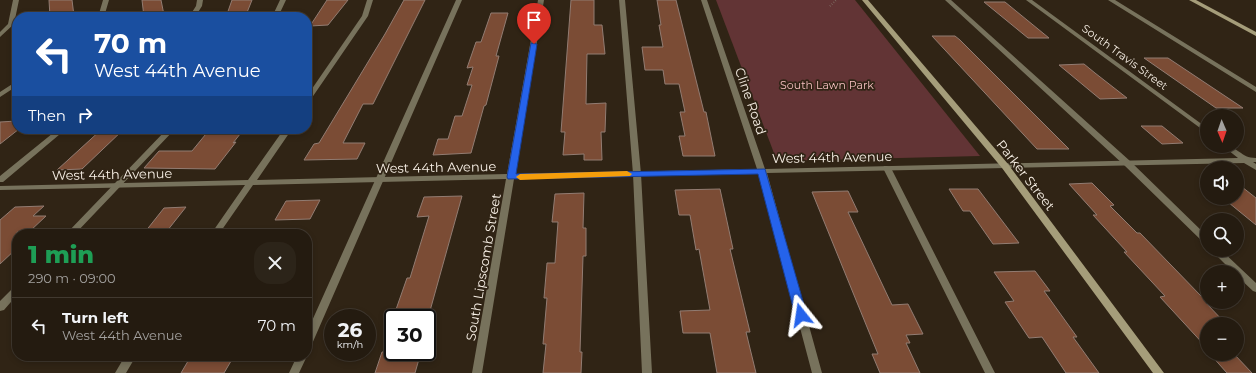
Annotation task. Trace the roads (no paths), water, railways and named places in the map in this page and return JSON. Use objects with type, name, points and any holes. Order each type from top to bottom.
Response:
[{"type":"main road","name":"Parker Street","points":[[865,0],[1005,166],[1158,373]]},
{"type":"main road","points":[[1192,0],[1256,34]]},
{"type":"street","points":[[14,12],[16,0]]},
{"type":"street","points":[[102,12],[106,0]]},
{"type":"street","points":[[195,12],[199,6],[200,0]]},
{"type":"street","points":[[277,12],[283,0]]},
{"type":"street","points":[[312,94],[365,16],[370,0]]},
{"type":"street","points":[[312,333],[459,0]]},
{"type":"street","name":"South Lipscomb Street","points":[[477,373],[541,0]]},
{"type":"street","points":[[622,0],[637,174],[646,373]]},
{"type":"street","name":"Cline Road","points":[[704,0],[762,171],[817,373]]},
{"type":"street","points":[[948,0],[1127,163],[1200,234]]},
{"type":"street","name":"South Travis Street","points":[[1029,0],[1200,126]]},
{"type":"street","points":[[1111,0],[1256,90]]},
{"type":"street","points":[[0,35],[11,24],[12,19]]},
{"type":"street","points":[[0,95],[12,87]]},
{"type":"street","points":[[0,180],[56,134]]},
{"type":"street","points":[[75,229],[165,134]]},
{"type":"street","points":[[218,229],[284,134]]},
{"type":"street","points":[[1236,153],[1256,168]]},
{"type":"street","name":"West 44th Avenue","points":[[0,188],[1256,160]]},
{"type":"street","points":[[887,168],[990,373]]},
{"type":"street","points":[[1223,257],[1256,289]]},
{"type":"street","points":[[0,306],[12,294]]},
{"type":"street","points":[[120,373],[128,361]]},
{"type":"street","points":[[294,373],[300,361]]},
{"type":"park label","name":"South Lawn Park","points":[[827,85]]}]
